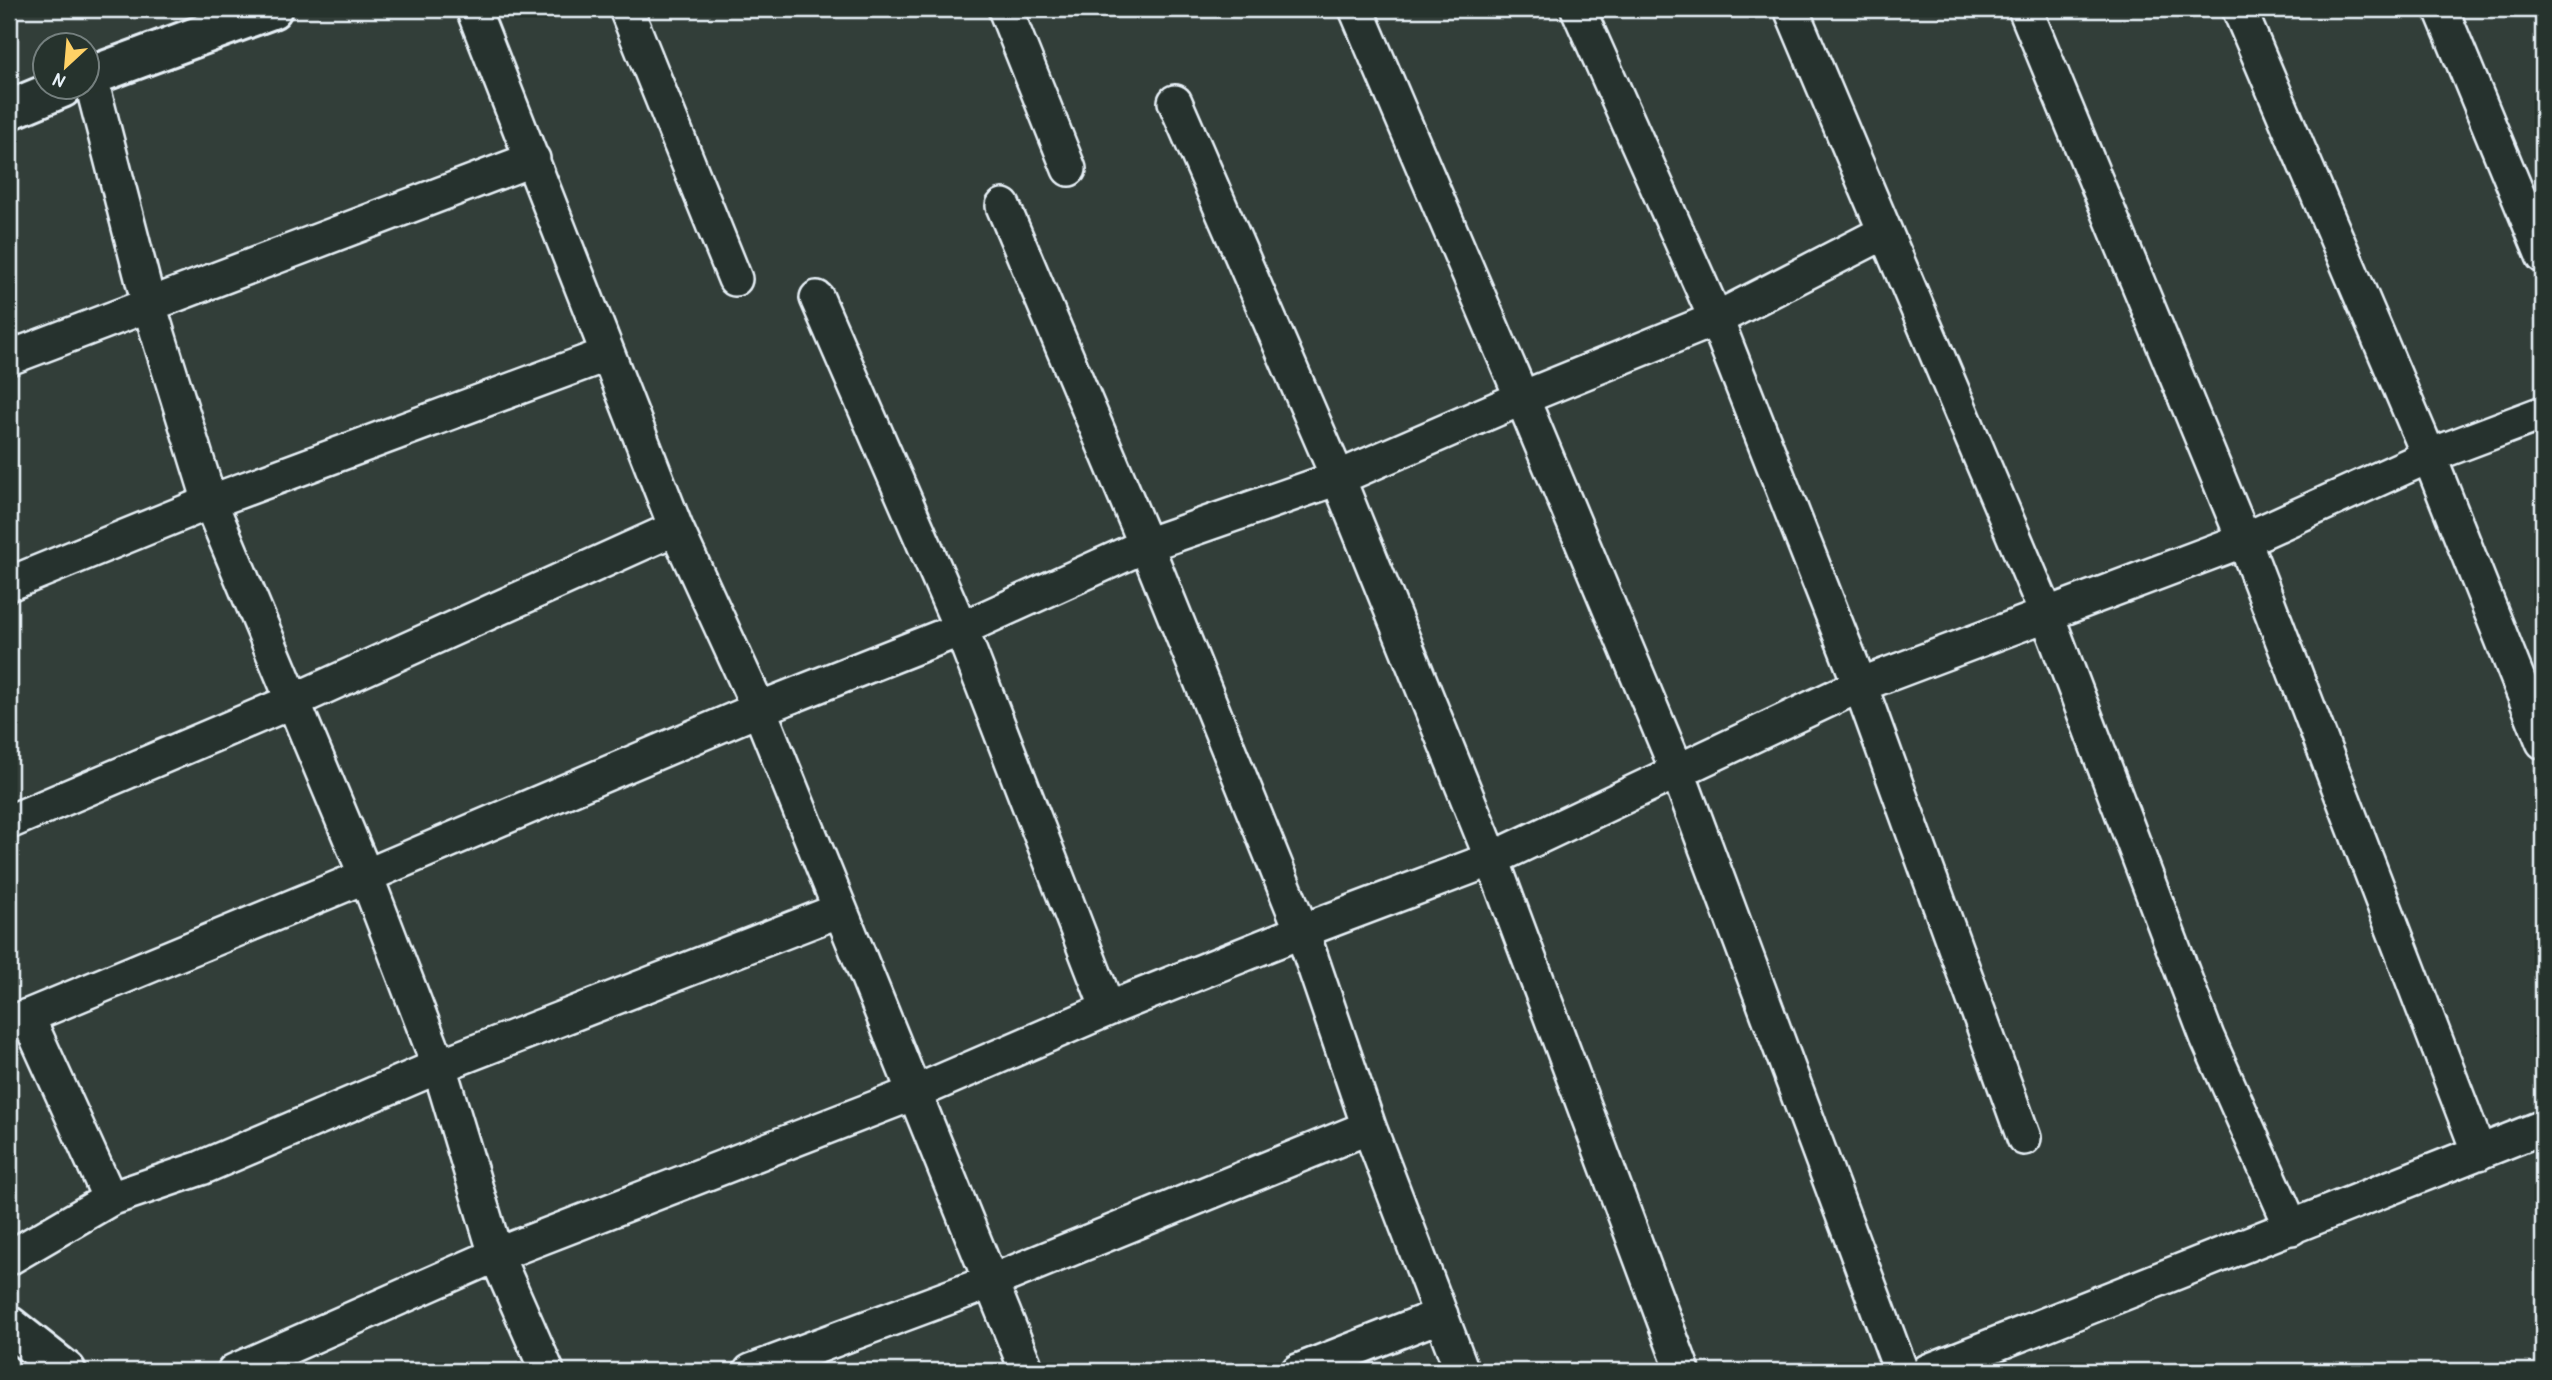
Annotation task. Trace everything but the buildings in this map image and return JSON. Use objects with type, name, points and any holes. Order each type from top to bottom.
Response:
[{"type":"street","points":[[102,72],[272,9]]},
{"type":"street","points":[[473,9],[676,528],[759,709],[1027,1371]]},
{"type":"street","points":[[626,9],[736,279]]},
{"type":"street","points":[[1005,9],[1069,169]]},
{"type":"street","points":[[1356,9],[1677,770],[1901,1371]]},
{"type":"street","points":[[1578,9],[1716,319],[1860,685],[2024,1138]]},
{"type":"street","points":[[1791,9],[2048,615],[2207,1037],[2292,1228]]},
{"type":"street","points":[[2025,9],[2244,540],[2479,1153]]},
{"type":"street","points":[[2239,9],[2429,456],[2543,742]]},
{"type":"street","points":[[2441,9],[2543,256]]},
{"type":"street","points":[[9,110],[32,100]]},
{"type":"street","points":[[87,102],[210,502],[366,876],[439,1066],[496,1255],[547,1371]]},
{"type":"street","points":[[1175,102],[1338,478],[1492,859],[1683,1371]]},
{"type":"street","points":[[9,358],[533,159]]},
{"type":"street","points":[[1003,206],[1146,545],[1302,931],[1369,1128],[1462,1371]]},
{"type":"street","points":[[110,1199],[18,1020],[759,709],[961,629],[1146,545],[1338,478],[1522,398],[1716,319],[1885,232]]},
{"type":"street","points":[[817,298],[961,629],[1108,1009]]},
{"type":"street","points":[[9,584],[210,502],[608,354]]},
{"type":"street","points":[[234,1371],[496,1255],[914,1093],[1108,1009],[1492,859],[1860,685],[2244,540],[2429,456],[2543,413]]},
{"type":"street","points":[[9,822],[293,701],[676,528]]},
{"type":"street","points":[[9,1258],[110,1199],[201,1168],[439,1066],[840,910]]},
{"type":"street","points":[[1928,1371],[2543,1127]]},
{"type":"street","points":[[751,1371],[990,1282],[1369,1128]]},
{"type":"street","points":[[1298,1371],[1441,1315]]},
{"type":"street","points":[[9,1326],[66,1371]]}]
